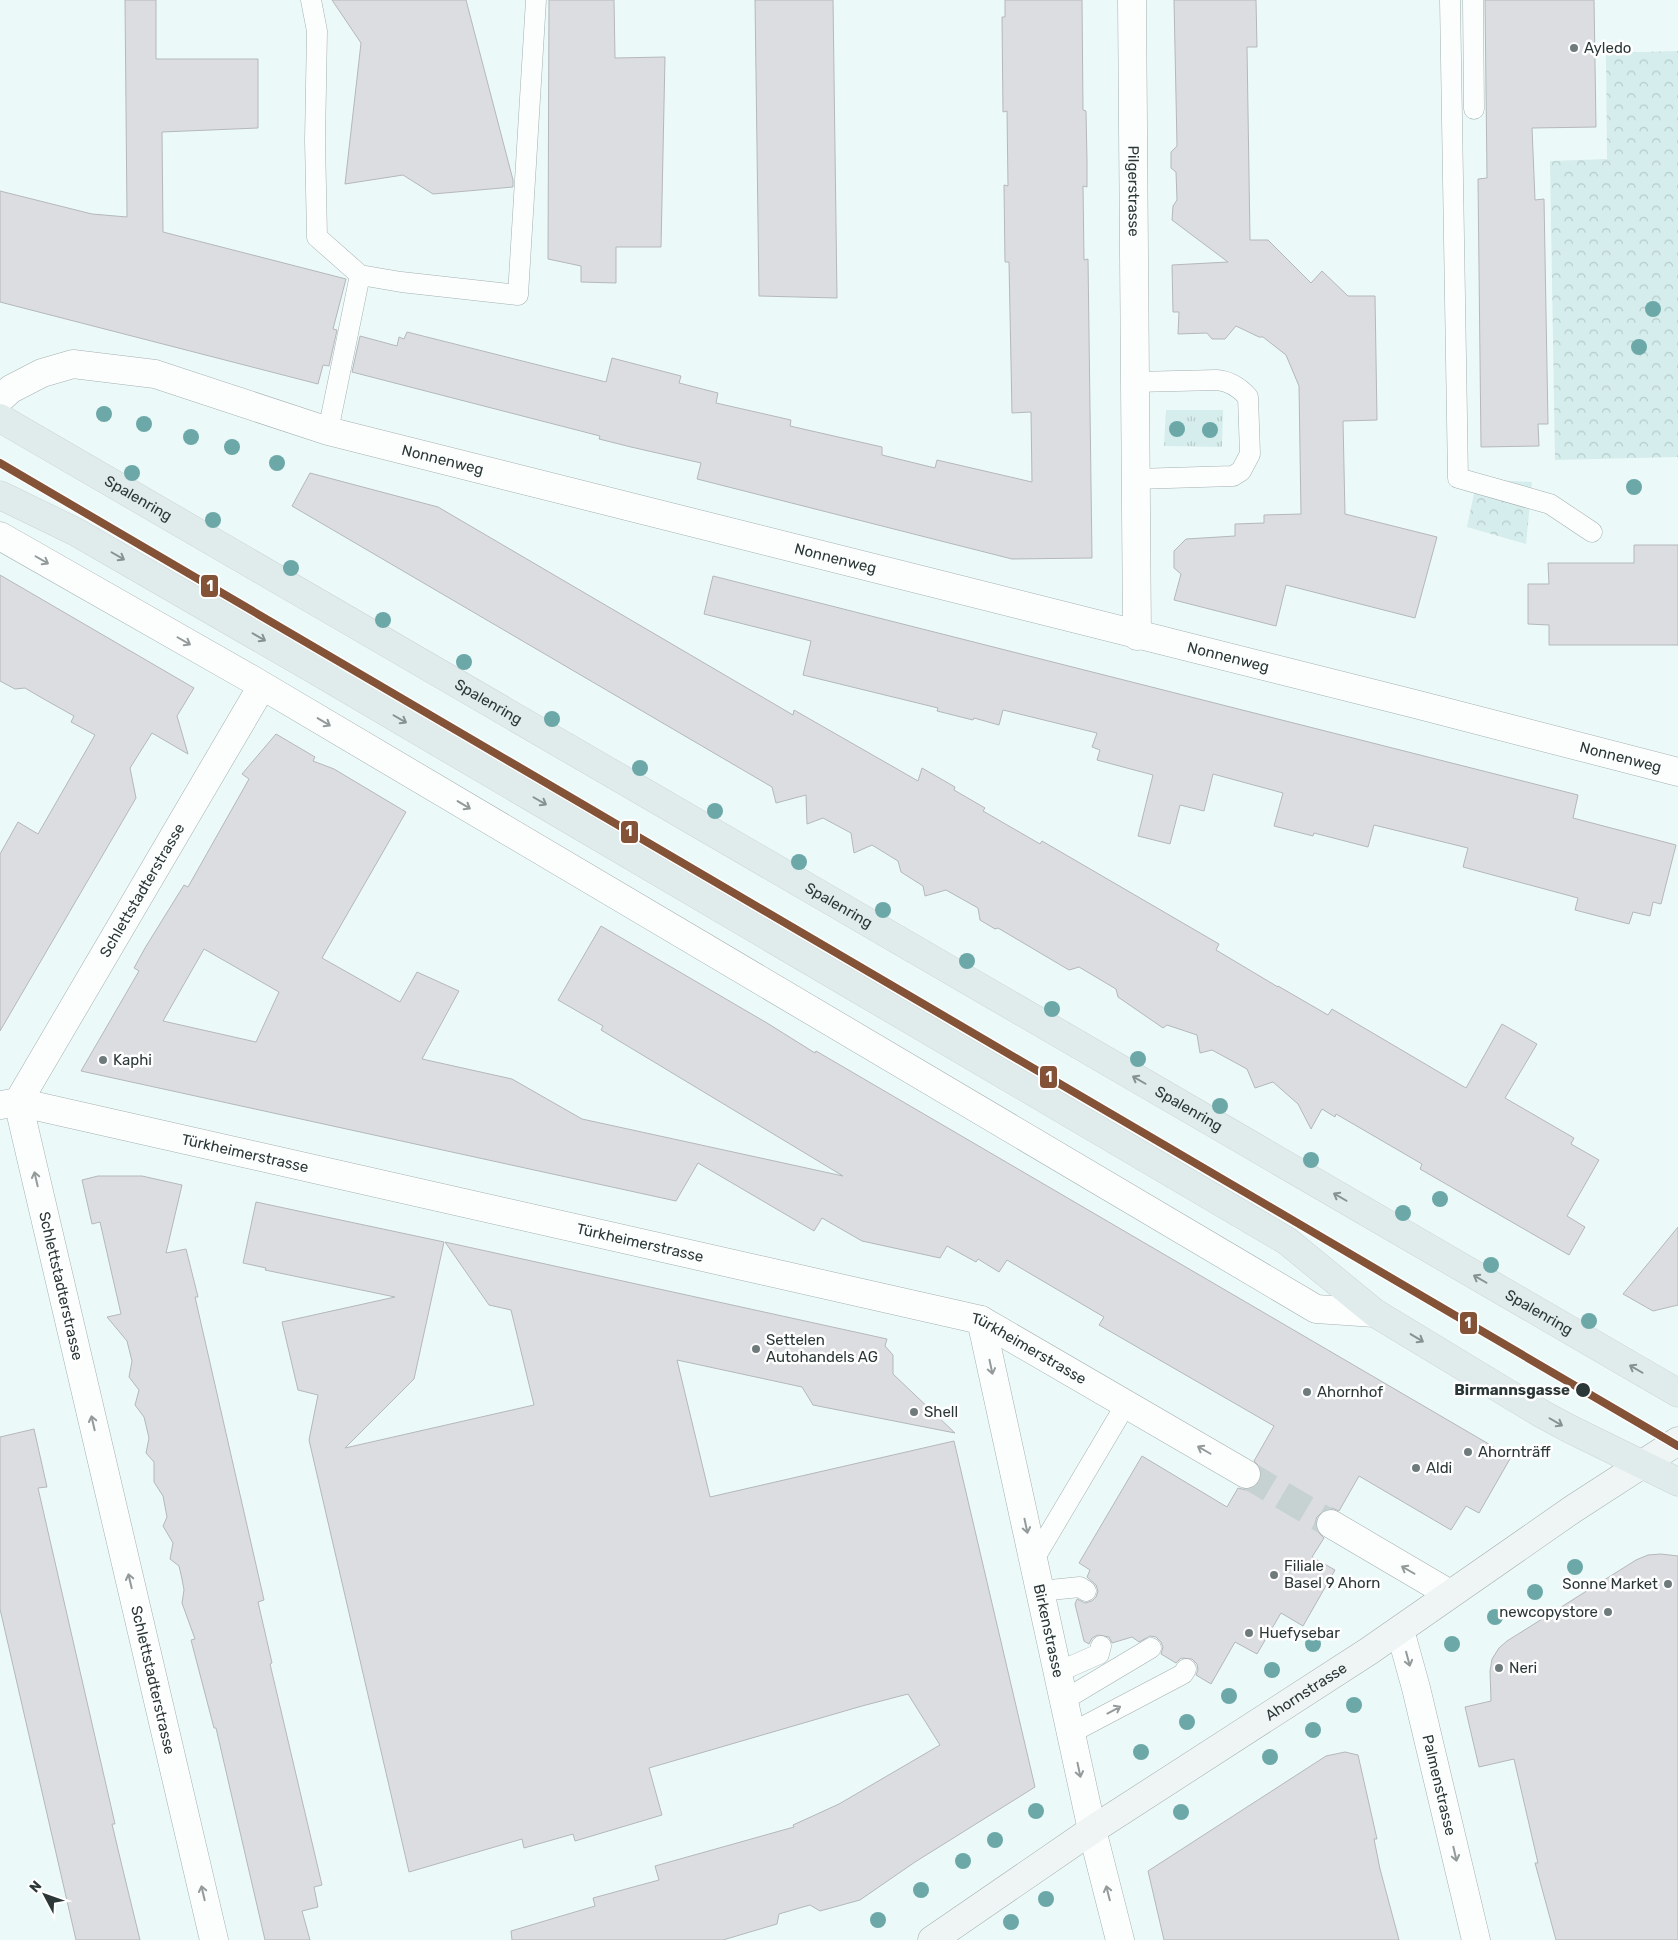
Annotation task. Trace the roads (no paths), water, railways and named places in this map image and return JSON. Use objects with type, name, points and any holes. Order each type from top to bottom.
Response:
[{"type":"main road","name":"Spalenring","points":[[0,418],[1678,1393]]},
{"type":"main road","points":[[0,495],[76,532],[315,670],[1287,1241],[1375,1313],[1570,1429],[1678,1482]]},
{"type":"main road","name":"Ahornstrasse","points":[[932,1940],[1092,1830],[1400,1630],[1573,1509],[1678,1441]]},
{"type":"street","name":"Pilgerstrasse","points":[[1132,0],[1137,636]]},
{"type":"street","name":"Nonnenweg","points":[[0,399],[12,389],[42,373],[73,364],[155,374],[328,431],[1137,636],[1415,704],[1678,772]]},
{"type":"street","points":[[0,536],[262,686],[1316,1309],[1375,1313]]},
{"type":"street","name":"Schlettstadterstrasse","points":[[214,1940],[9,1104],[262,686]]},
{"type":"street","name":"Türkheimerstrasse","points":[[9,1104],[981,1320],[1246,1474]]},
{"type":"street","name":"Birkenstrasse","points":[[981,1320],[1092,1830],[1120,1940]]},
{"type":"street","points":[[1331,1524],[1450,1594]]},
{"type":"street","name":"Palmenstrasse","points":[[1400,1630],[1416,1688],[1476,1940]]},
{"type":"lane","points":[[311,0],[317,32],[315,140],[317,237],[360,275],[401,282],[518,296],[536,0]]},
{"type":"lane","points":[[1450,0],[1458,478],[1550,504],[1592,532]]},
{"type":"lane","points":[[1473,0],[1474,109]]},
{"type":"lane","points":[[328,431],[360,275]]},
{"type":"lane","points":[[1135,382],[1217,380],[1235,385],[1248,397],[1250,454],[1241,471],[1233,476],[1136,479]]},
{"type":"lane","points":[[1034,1561],[1126,1404]]},
{"type":"lane","points":[[1040,1591],[1080,1587],[1086,1591]]},
{"type":"lane","points":[[1058,1672],[1098,1654],[1101,1646]]},
{"type":"lane","points":[[1064,1700],[1151,1648]]},
{"type":"lane","points":[[1071,1733],[1182,1674],[1186,1669]]},
{"type":"tunnel","points":[[1246,1474],[1331,1524]]},
{"type":"place","name":"Ayledo","points":[[1574,48]]},
{"type":"place","name":"Kaphi","points":[[103,1060]]},
{"type":"place","name":"Settelen Autohandels AG","points":[[756,1349]]},
{"type":"place","name":"Birmannsgasse","points":[[1583,1390]]},
{"type":"place","name":"Ahornhof","points":[[1307,1392]]},
{"type":"place","name":"Shell","points":[[914,1412]]},
{"type":"place","name":"Ahornträff","points":[[1468,1452]]},
{"type":"place","name":"Aldi","points":[[1416,1468]]},
{"type":"place","name":"Filiale Basel 9 Ahorn","points":[[1274,1575]]},
{"type":"place","name":"Sonne Market","points":[[1668,1584]]},
{"type":"place","name":"newcopystore","points":[[1608,1612]]},
{"type":"place","name":"Huefysebar","points":[[1249,1633]]},
{"type":"place","name":"Neri","points":[[1499,1668]]}]
